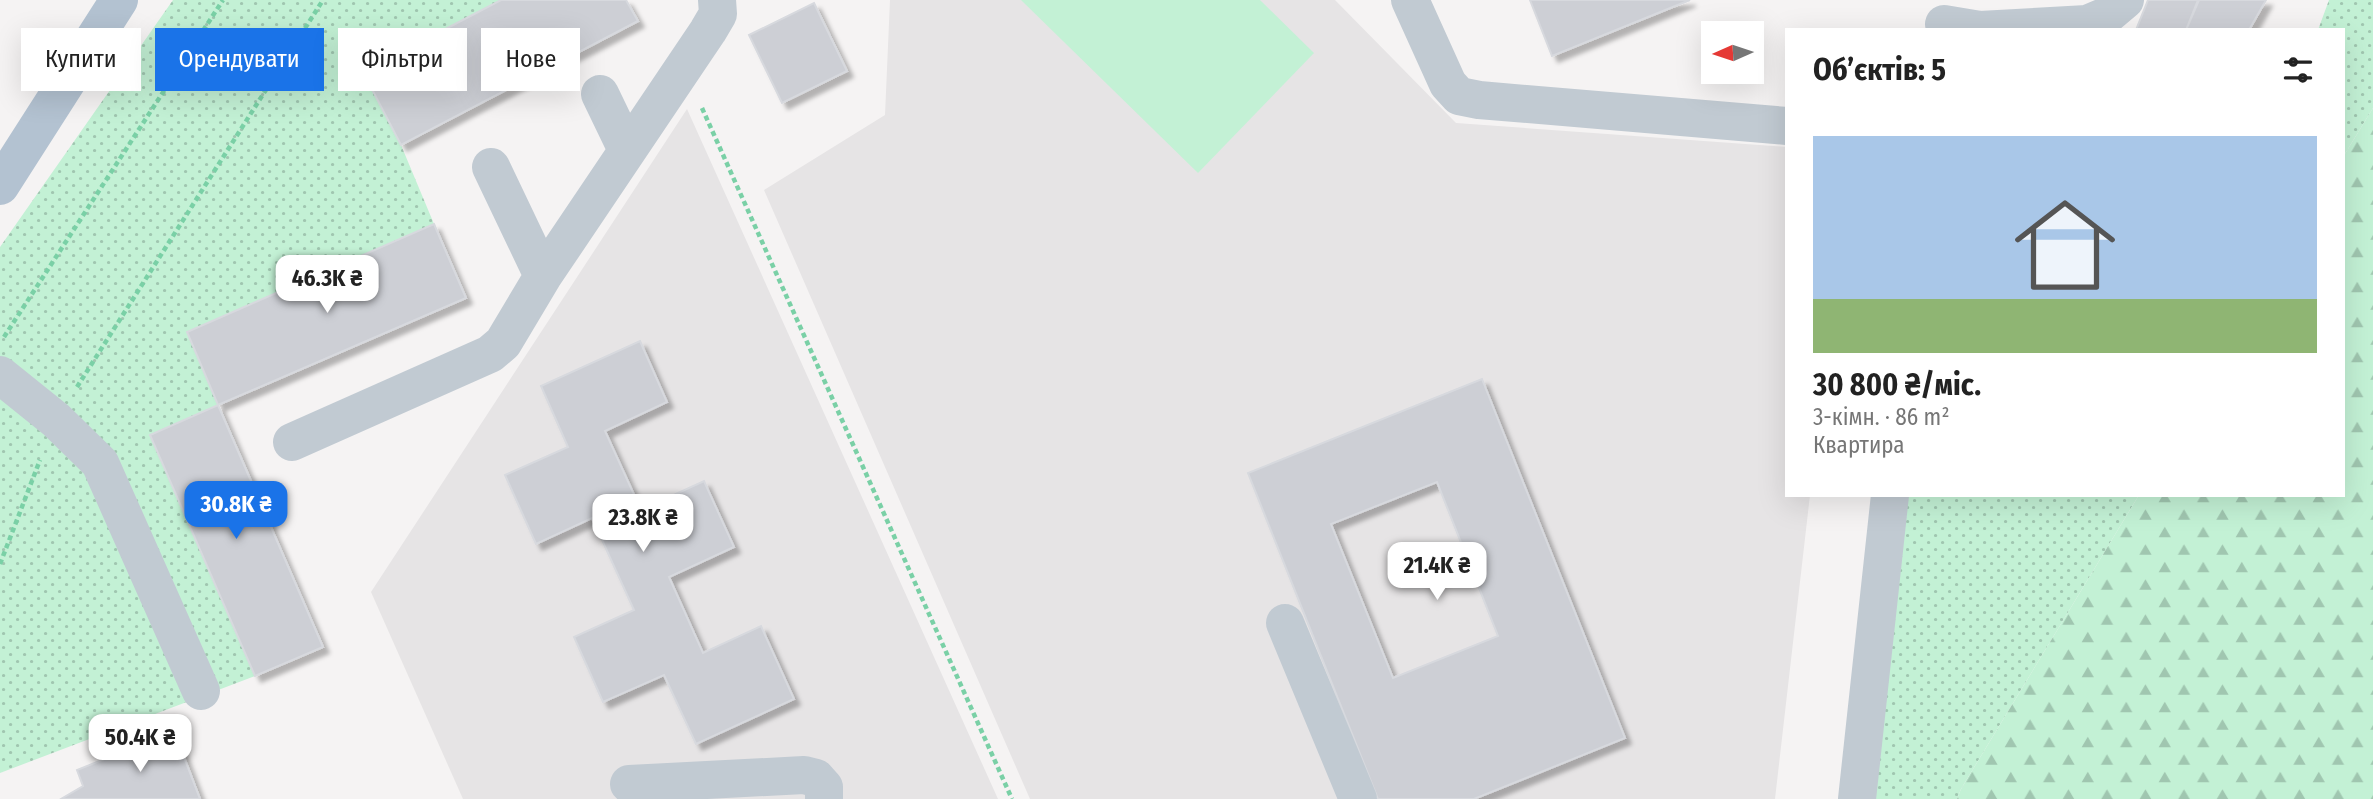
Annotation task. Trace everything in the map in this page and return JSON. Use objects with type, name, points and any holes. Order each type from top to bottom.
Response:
[{"type":"main road","points":[[0,186],[119,0]]},
{"type":"lane","points":[[292,442],[490,354],[503,343],[543,276],[718,14],[717,0]]},
{"type":"lane","points":[[1410,0],[1448,84],[1460,96],[1479,100],[1785,126]]},
{"type":"lane","points":[[2016,28],[2087,24],[2113,5]]},
{"type":"lane","points":[[1944,18],[1974,28]]},
{"type":"lane","points":[[600,94],[627,150]]},
{"type":"lane","points":[[491,167],[543,276]]},
{"type":"lane","points":[[0,375],[56,420],[100,463],[201,691]]},
{"type":"lane","points":[[1857,799],[1890,497]]},
{"type":"lane","points":[[1285,623],[1358,799]]},
{"type":"lane","points":[[629,785],[804,775],[816,778],[824,787],[824,799]]},
{"type":"path","points":[[0,343],[223,0]]},
{"type":"path","points":[[0,564],[56,420],[323,0]]},
{"type":"path","points":[[683,66],[1012,799]]},
{"type":"shaded area","points":[[890,0],[1335,0],[1456,123],[1785,147],[1785,497],[1810,497],[1775,799],[1030,799],[764,190],[885,115]]},
{"type":"shaded area","points":[[687,109],[998,799],[463,799],[371,592]]},
{"type":"green space","points":[[173,0],[501,0],[447,28],[338,28],[338,91],[373,91],[401,145],[434,224],[187,332],[218,405],[151,435],[255,676],[0,773],[0,247],[109,91],[141,91],[141,46]]},
{"type":"green space","points":[[1021,0],[1260,0],[1314,53],[1198,173]]},
{"type":"green space","points":[[2329,0],[2373,0],[2373,108],[2345,154],[2345,28],[2319,28]]},
{"type":"green space","points":[[2373,108],[2373,799],[1957,799],[2138,497],[2345,497],[2345,154]]},
{"type":"green space","points":[[1890,497],[2138,497],[1957,799],[1857,799]]},
{"type":"building","points":[[501,0],[626,0],[638,21],[580,51],[580,28],[481,28],[481,91],[504,91],[401,145],[373,91],[467,91],[467,28],[447,28]]},
{"type":"building","points":[[1530,0],[1690,0],[1552,56]]},
{"type":"building","points":[[2148,0],[2198,0],[2187,28],[2137,28]]},
{"type":"building","points":[[2199,0],[2266,0],[2250,28],[2187,28]]},
{"type":"building","points":[[814,3],[847,71],[782,103],[749,35]]},
{"type":"building","points":[[434,224],[466,298],[218,405],[187,332]]},
{"type":"building","points":[[640,341],[667,402],[605,431],[641,510],[704,481],[734,547],[669,577],[703,653],[761,626],[794,699],[696,744],[664,675],[603,702],[574,637],[634,610],[592,518],[536,544],[505,475],[568,447],[541,386]]},
{"type":"building","points":[[1482,379],[1625,738],[1474,799],[1378,799],[1248,473]],"holes":[[[1437,482],[1498,636],[1393,678],[1331,524]]]},
{"type":"building","points":[[218,405],[323,647],[255,676],[150,435]]},
{"type":"building","points":[[174,731],[200,799],[61,799],[83,786],[77,770]]}]
